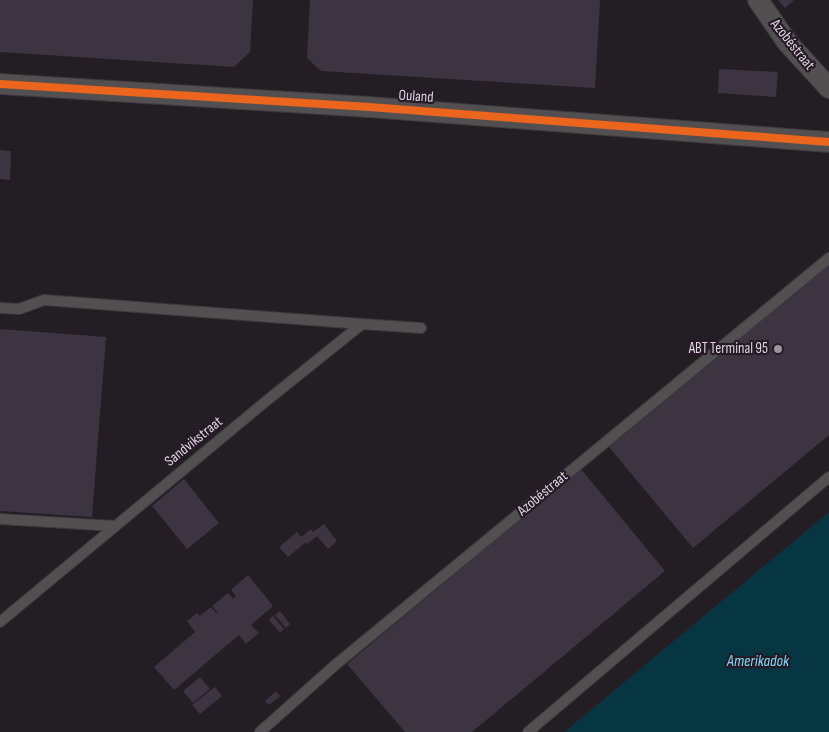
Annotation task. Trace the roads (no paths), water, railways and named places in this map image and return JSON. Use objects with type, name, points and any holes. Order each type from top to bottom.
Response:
[{"type":"street","name":"Azobéstraat","points":[[758,0],[787,42],[829,88]]},
{"type":"street","name":"Ouland","points":[[0,84],[369,107],[829,142]]},
{"type":"lane","name":"Azobéstraat","points":[[260,732],[342,660],[829,258]]},
{"type":"lane","points":[[0,308],[19,309],[44,300],[421,328]]},
{"type":"lane","name":"Sandvikstraat","points":[[0,622],[362,324]]},
{"type":"lane","points":[[528,732],[829,476]]},
{"type":"lane","points":[[0,519],[115,526]]},
{"type":"water","name":"Amerikadok","points":[[829,512],[829,732],[564,732]]},
{"type":"place","name":"ABT Terminal 95","points":[[778,349]]}]
